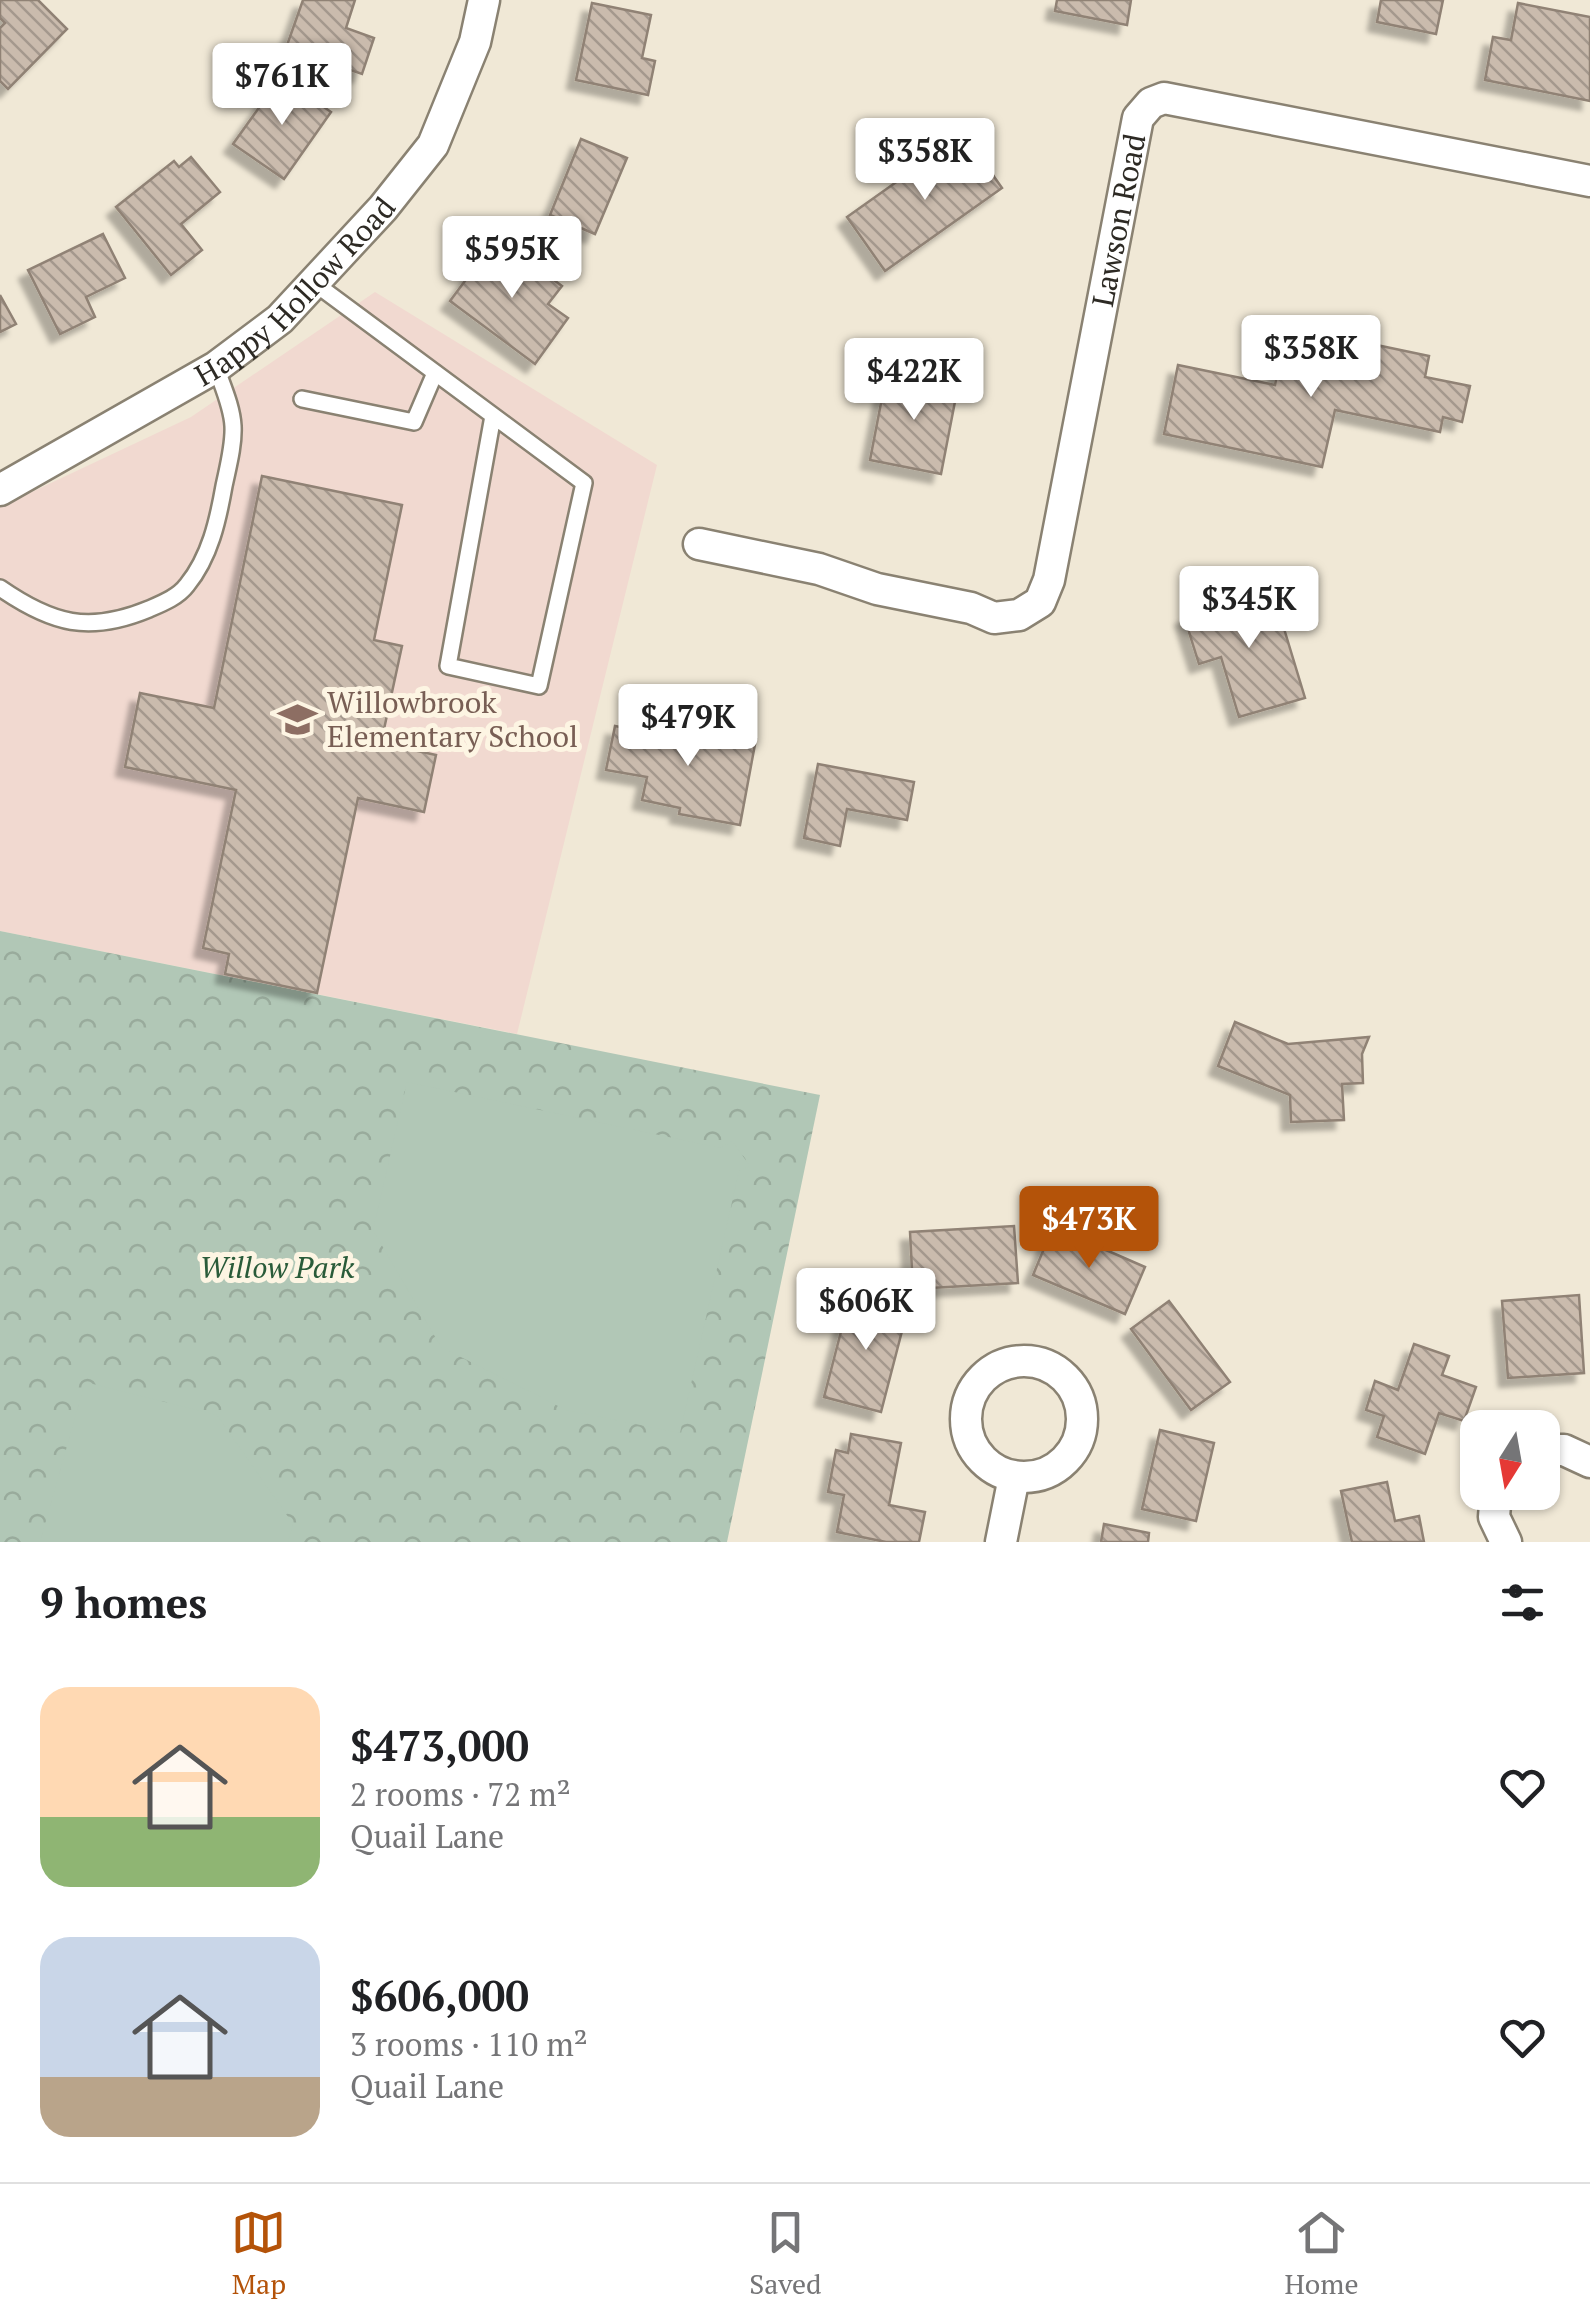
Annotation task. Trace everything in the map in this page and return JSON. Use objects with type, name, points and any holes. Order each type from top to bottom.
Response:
[{"type":"street","name":"Happy Hollow Road","points":[[0,490],[216,367],[280,319],[383,208],[433,145],[474,42],[484,0]]},
{"type":"street","name":"Lawson Road","points":[[699,544],[819,568],[878,588],[971,608],[994,618],[1019,616],[1040,602],[1049,580],[1138,118],[1151,103],[1164,98],[1590,182]]},
{"type":"street","points":[[1560,1450],[1590,1462]]},
{"type":"street","points":[[1002,1542],[1014,1477]]},
{"type":"street","points":[[1495,1510],[1494,1518],[1506,1542]]},
{"type":"lane","points":[[313,282],[584,483],[539,686],[448,666],[493,416]]},
{"type":"lane","points":[[0,588],[51,619],[79,624],[132,616],[185,588],[208,551],[234,431],[216,367]]},
{"type":"lane","points":[[302,398],[414,422],[435,373]]},
{"type":"shaded area","name":"Willowbrook Elementary School","points":[[375,292],[657,465],[517,1034],[0,931],[0,507],[191,417]]},
{"type":"green space","name":"Willow Park","points":[[0,931],[820,1095],[727,1542],[0,1542]]},
{"type":"green space","points":[[407,1082],[721,1148],[732,1141],[750,1166],[739,1171],[680,1433],[566,1410],[441,1347],[373,1230]]},
{"type":"green space","points":[[85,1382],[217,1415],[293,1524],[288,1542],[40,1542]]},
{"type":"building","points":[[0,0],[38,0],[67,29],[8,89],[0,81],[0,28],[5,23],[0,18]]},
{"type":"building","points":[[303,0],[355,0],[346,28],[374,38],[362,74],[286,48]]},
{"type":"building","points":[[1057,0],[1131,0],[1127,25],[1055,11]]},
{"type":"building","points":[[1381,0],[1443,0],[1436,34],[1377,22]]},
{"type":"building","points":[[592,3],[651,15],[642,58],[655,61],[648,95],[576,80]]},
{"type":"building","points":[[1518,3],[1590,17],[1590,101],[1485,80],[1493,37],[1511,40]]},
{"type":"building","points":[[281,77],[331,112],[284,179],[233,144]]},
{"type":"building","points":[[964,134],[1002,188],[885,271],[847,217]]},
{"type":"building","points":[[581,139],[627,158],[595,234],[550,215]]},
{"type":"building","points":[[191,157],[220,192],[181,224],[202,250],[171,275],[116,207],[174,161],[179,167]]},
{"type":"building","points":[[103,234],[125,278],[86,297],[95,317],[60,334],[28,270]]},
{"type":"building","points":[[497,238],[562,286],[548,304],[568,318],[535,364],[450,301]]},
{"type":"building","points":[[0,295],[16,324],[0,332]]},
{"type":"building","points":[[1310,331],[1429,356],[1425,377],[1470,386],[1462,422],[1443,417],[1440,432],[1335,410],[1322,467],[1164,434],[1178,365],[1275,385],[1280,360],[1303,365]]},
{"type":"building","points":[[887,372],[958,386],[941,474],[870,460]]},
{"type":"building","points":[[262,476],[402,505],[374,640],[402,646],[381,743],[436,755],[424,812],[358,798],[317,993],[225,974],[229,954],[203,948],[236,790],[125,767],[140,693],[214,708]]},
{"type":"building","points":[[1272,589],[1305,698],[1239,717],[1221,657],[1199,664],[1184,616]]},
{"type":"building","points":[[673,723],[756,739],[740,825],[679,814],[680,808],[642,800],[647,777],[606,770],[615,726],[671,737]]},
{"type":"building","points":[[818,764],[914,782],[907,820],[847,809],[840,846],[804,838]]},
{"type":"building","points":[[1235,1022],[1288,1044],[1369,1037],[1362,1054],[1363,1083],[1342,1084],[1344,1120],[1291,1122],[1290,1095],[1218,1066]]},
{"type":"building","points":[[1014,1226],[1018,1283],[913,1289],[910,1232]]},
{"type":"building","points":[[1053,1227],[1145,1267],[1125,1314],[1033,1275]]},
{"type":"building","points":[[851,1293],[908,1308],[881,1412],[824,1397]]},
{"type":"building","points":[[1579,1295],[1584,1373],[1508,1378],[1502,1301]]},
{"type":"building","points":[[1169,1301],[1230,1382],[1191,1410],[1131,1329]]},
{"type":"building","points":[[1414,1344],[1449,1356],[1442,1375],[1476,1387],[1468,1410],[1460,1410],[1460,1420],[1439,1413],[1425,1454],[1377,1437],[1384,1416],[1366,1410],[1375,1381],[1398,1390]]},
{"type":"building","points":[[1160,1430],[1214,1443],[1196,1521],[1142,1509]]},
{"type":"building","points":[[851,1434],[901,1443],[889,1505],[925,1512],[919,1542],[886,1542],[837,1532],[844,1495],[828,1492],[836,1450],[848,1453]]},
{"type":"building","points":[[1387,1482],[1395,1521],[1419,1516],[1424,1542],[1352,1542],[1341,1491]]},
{"type":"building","points":[[1104,1524],[1149,1533],[1148,1542],[1101,1542]]},
{"type":"place","name":"Willowbrook Elementary School","points":[[297,719]]}]
